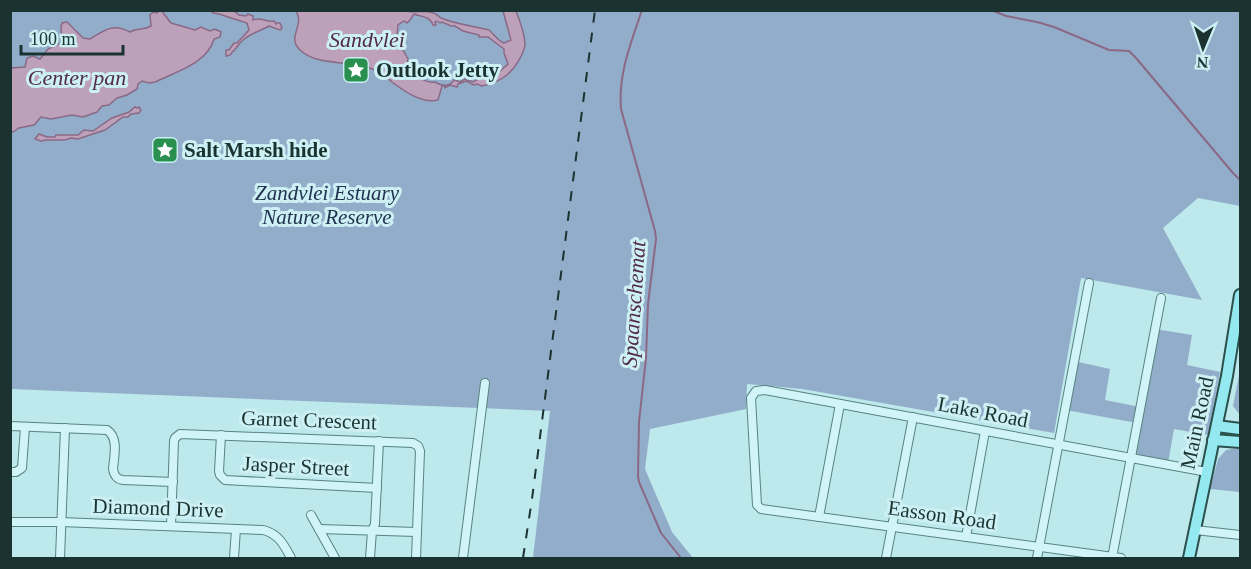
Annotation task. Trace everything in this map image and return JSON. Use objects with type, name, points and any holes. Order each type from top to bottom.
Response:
[{"type":"main road","name":"Main Road","points":[[1189,558],[1217,426],[1240,295]]},
{"type":"main road","points":[[1217,426],[1240,429]]},
{"type":"main road","points":[[1214,440],[1240,442]]},
{"type":"street","points":[[1037,558],[1089,283]]},
{"type":"street","points":[[1115,558],[1161,298]]},
{"type":"street","points":[[463,558],[485,383]]},
{"type":"street","name":"Lake Road","points":[[758,508],[750,403],[753,393],[760,389],[1207,472]]},
{"type":"street","points":[[819,517],[840,404]]},
{"type":"street","points":[[886,558],[913,417]]},
{"type":"street","points":[[10,426],[105,429],[112,433],[115,441],[114,473],[119,479],[173,482]]},
{"type":"street","points":[[10,472],[16,472],[22,468],[25,427]]},
{"type":"street","points":[[60,558],[65,428]]},
{"type":"street","points":[[966,537],[985,431]]},
{"type":"street","name":"Garnet Crescent","points":[[171,526],[174,441],[178,435],[183,433],[413,443],[419,448],[416,558]]},
{"type":"street","name":"Jasper Street","points":[[222,435],[219,471],[225,480],[377,488]]},
{"type":"street","points":[[370,558],[372,531],[375,524],[379,441]]},
{"type":"street","name":"Easson Road","points":[[758,508],[1115,558]]},
{"type":"street","points":[[311,515],[335,558]]},
{"type":"street","name":"Diamond Drive","points":[[10,522],[263,530],[273,534],[283,543],[291,558]]},
{"type":"street","points":[[234,558],[236,529]]},
{"type":"street","points":[[319,529],[417,532]]},
{"type":"street","points":[[1195,530],[1240,535]]},
{"type":"green space","name":"Zandvlei Estuary Nature Reserve","points":[[11,11],[1240,11],[1240,206],[1198,198],[1163,228],[1202,300],[1081,278],[1054,433],[802,389],[747,384],[746,409],[650,429],[645,469],[672,532],[693,558],[533,558],[550,411],[11,389]]},
{"type":"green space","points":[[1155,329],[1192,335],[1187,365],[1220,372],[1208,435],[1174,429],[1168,463],[1136,456],[1134,453],[1137,423],[1066,410],[1074,361],[1110,369],[1105,400],[1140,407]]},
{"type":"green space","points":[[1240,370],[1240,415],[1233,406]]},
{"type":"green space","points":[[1240,449],[1240,492],[1210,489],[1218,459],[1226,450]]},
{"type":"water","name":"Center pan","points":[[161,10],[171,23],[195,30],[201,27],[210,31],[215,29],[221,32],[220,37],[214,39],[205,55],[198,61],[155,82],[142,81],[138,84],[137,89],[117,98],[109,105],[102,106],[97,112],[83,117],[72,115],[51,119],[41,117],[34,125],[11,131],[11,68],[25,67],[27,58],[33,56],[40,59],[48,49],[61,43],[62,23],[67,22],[83,38],[90,39],[113,28],[130,32],[151,26],[150,15]]},
{"type":"water","points":[[211,11],[234,11],[246,16],[248,14],[253,16],[253,20],[280,23],[282,28],[280,30],[269,26],[251,34],[230,55],[226,56],[226,50],[229,50],[249,30],[247,23]]},
{"type":"water","name":"Sandvlei","points":[[296,11],[430,12],[452,22],[489,30],[504,43],[511,40],[503,11],[516,11],[525,45],[516,66],[499,80],[482,86],[466,81],[458,84],[457,87],[450,85],[445,88],[444,85],[454,80],[460,82],[465,79],[473,82],[480,78],[493,77],[508,64],[504,49],[488,37],[479,37],[479,35],[442,22],[437,21],[436,25],[433,25],[428,18],[414,14],[407,23],[404,21],[398,25],[397,36],[402,39],[407,63],[415,74],[423,80],[443,85],[438,100],[432,101],[408,93],[382,73],[372,69],[319,60],[305,54],[299,49],[295,40],[299,21]]},
{"type":"water","points":[[135,107],[141,110],[139,113],[123,117],[105,130],[78,139],[41,141],[35,139],[39,134],[55,137],[56,135],[78,135],[84,130],[93,131],[112,118],[129,112]]},
{"type":"waterway","name":"Spaanschemat","points":[[642,10],[626,59],[621,83],[621,109],[656,239],[648,304],[646,358],[639,422],[638,476],[661,533],[681,558]]},
{"type":"waterway","points":[[991,10],[1006,16],[1054,27],[1109,50],[1129,51],[1240,180]]},
{"type":"railway","points":[[523,558],[595,10]]},
{"type":"place","name":"Outlook Jetty","points":[[356,70]]},
{"type":"place","name":"Salt Marsh hide","points":[[165,150]]}]
